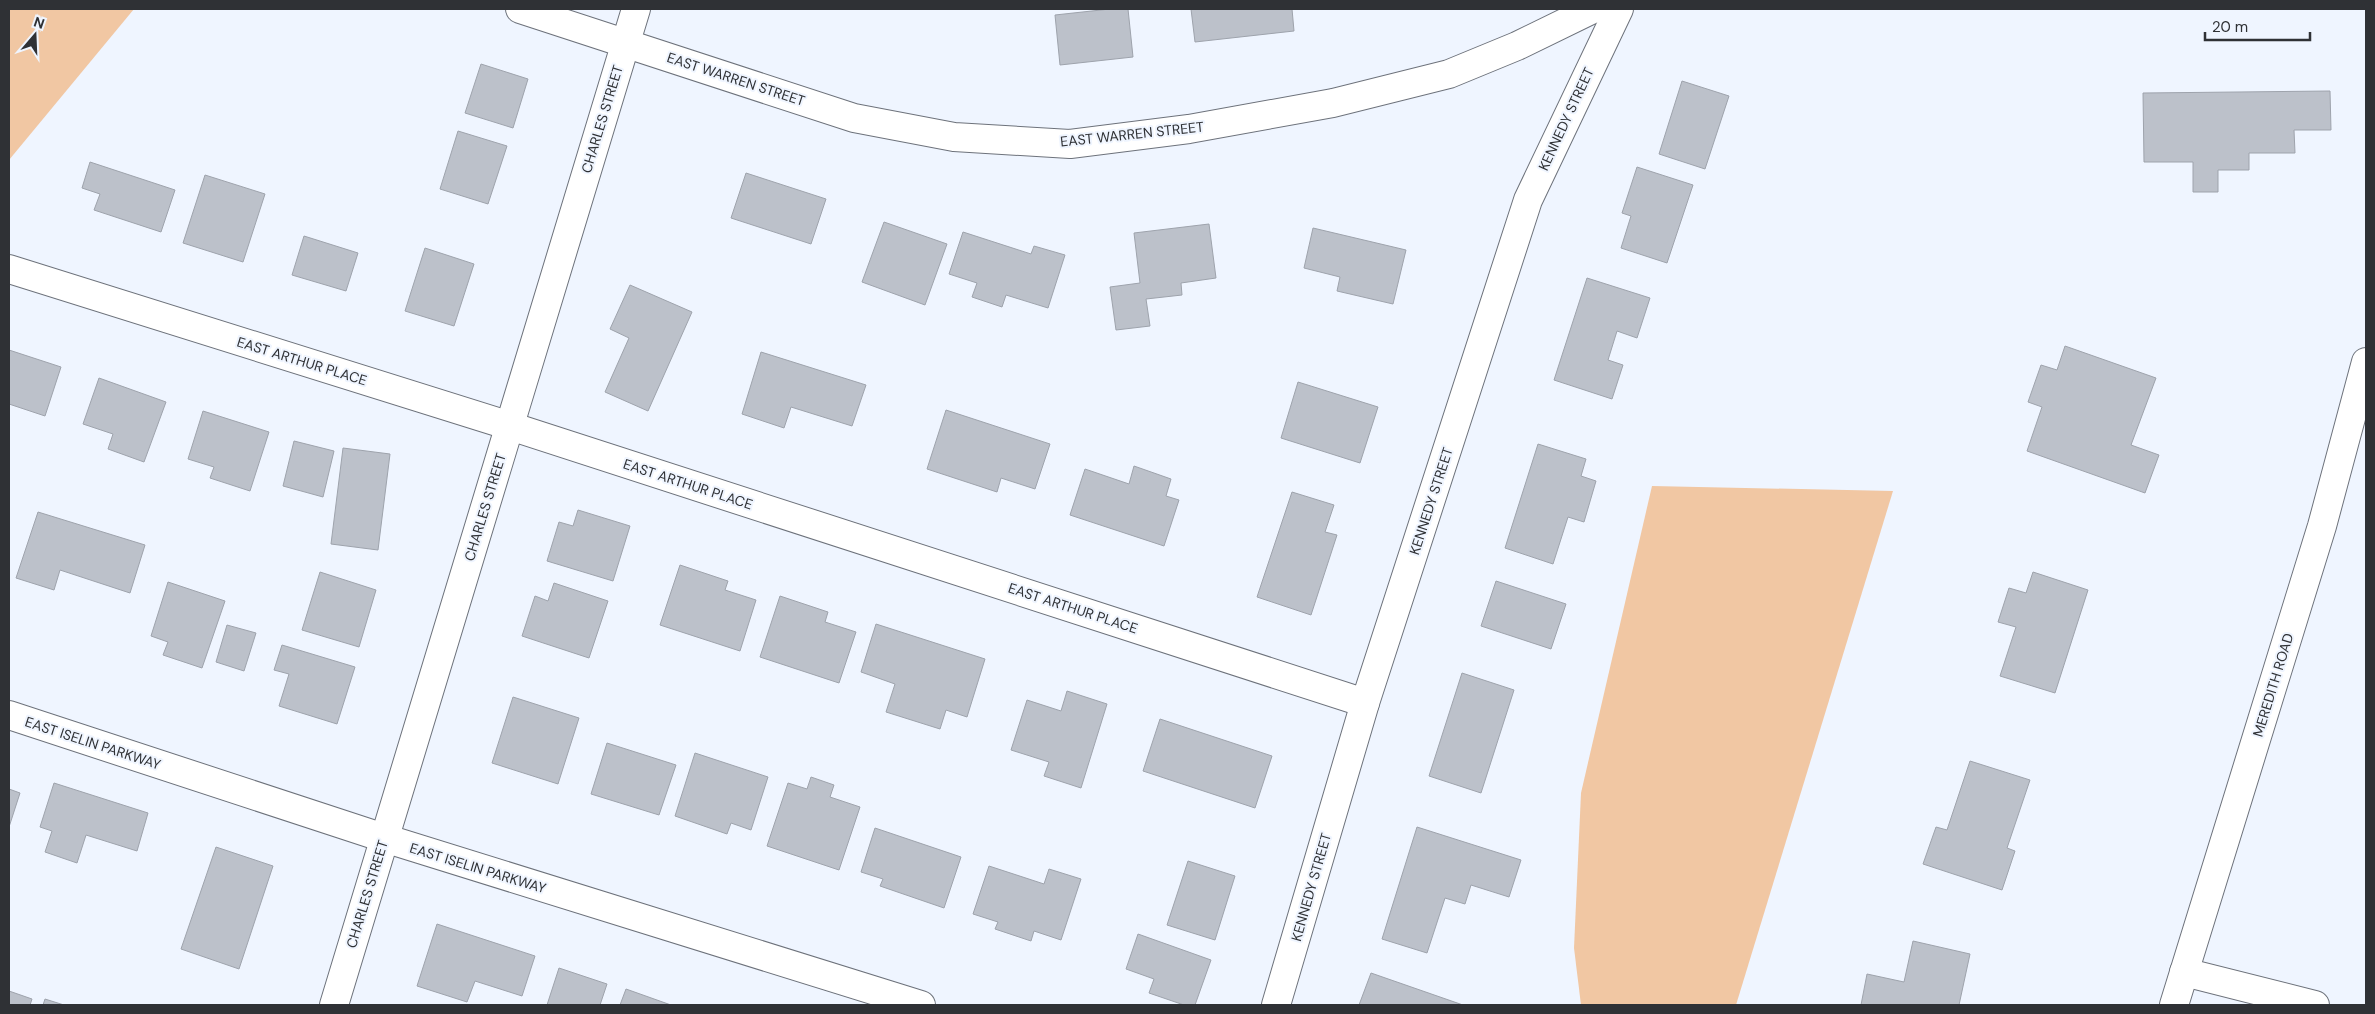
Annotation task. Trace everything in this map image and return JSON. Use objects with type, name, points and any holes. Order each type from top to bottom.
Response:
[{"type":"street","name":"EAST WARREN STREET","points":[[520,9],[854,118],[954,136],[1070,144],[1189,129],[1333,103],[1449,74],[1517,46],[1593,9]]},
{"type":"street","name":"CHARLES STREET","points":[[334,1005],[636,9]]},
{"type":"street","name":"KENNEDY STREET","points":[[1276,1005],[1366,703],[1528,200],[1620,9]]},
{"type":"street","name":"EAST ARTHUR PLACE","points":[[9,269],[510,426],[1366,703]]},
{"type":"street","name":"MEREDITH ROAD","points":[[2174,1005],[2322,526],[2366,362]]},
{"type":"street","name":"EAST ISELIN PARKWAY","points":[[9,715],[384,838],[920,1005]]},
{"type":"street","points":[[2184,972],[2315,1005]]},
{"type":"shaded area","points":[[9,9],[134,9],[9,160]]},
{"type":"shaded area","points":[[1652,486],[1893,491],[1736,1005],[1581,1005],[1574,948],[1581,793]]},
{"type":"building","points":[[1128,9],[1133,57],[1060,65],[1055,15]]},
{"type":"building","points":[[1191,9],[1292,9],[1294,31],[1195,42]]},
{"type":"building","points":[[481,64],[528,79],[513,128],[465,113]]},
{"type":"building","points":[[1682,81],[1729,96],[1705,169],[1659,154]]},
{"type":"building","points":[[2330,91],[2331,130],[2294,130],[2295,153],[2249,153],[2249,170],[2218,170],[2218,192],[2193,192],[2193,162],[2144,162],[2143,93]]},
{"type":"building","points":[[458,131],[507,146],[488,204],[440,189]]},
{"type":"building","points":[[90,162],[175,190],[161,232],[94,210],[100,194],[82,188]]},
{"type":"building","points":[[1637,167],[1693,185],[1667,263],[1621,248],[1631,216],[1622,213]]},
{"type":"building","points":[[746,173],[826,199],[811,244],[731,218]]},
{"type":"building","points":[[205,175],[265,194],[243,262],[183,243]]},
{"type":"building","points":[[884,222],[947,244],[925,305],[862,282]]},
{"type":"building","points":[[1209,224],[1216,278],[1181,283],[1182,295],[1146,299],[1150,326],[1116,330],[1110,287],[1140,283],[1134,233]]},
{"type":"building","points":[[1313,228],[1406,250],[1393,304],[1337,291],[1340,277],[1304,268]]},
{"type":"building","points":[[963,232],[1031,254],[1034,246],[1065,255],[1048,308],[1006,295],[1002,307],[972,297],[977,283],[949,274]]},
{"type":"building","points":[[304,236],[358,253],[346,291],[292,275]]},
{"type":"building","points":[[425,248],[474,264],[454,326],[405,311]]},
{"type":"building","points":[[1587,278],[1650,298],[1637,338],[1617,331],[1608,360],[1623,365],[1612,399],[1554,380]]},
{"type":"building","points":[[630,285],[692,312],[648,411],[605,392],[629,338],[610,329]]},
{"type":"building","points":[[2065,346],[2156,378],[2131,445],[2159,455],[2145,493],[2027,451],[2042,407],[2028,402],[2041,365],[2057,370]]},
{"type":"building","points":[[9,350],[61,367],[45,416],[9,404]]},
{"type":"building","points":[[761,352],[866,385],[852,426],[791,407],[784,428],[742,414]]},
{"type":"building","points":[[99,378],[166,402],[144,462],[108,449],[113,434],[83,424]]},
{"type":"building","points":[[1298,382],[1378,407],[1360,463],[1281,438]]},
{"type":"building","points":[[946,410],[1050,444],[1035,489],[1001,478],[997,492],[927,469]]},
{"type":"building","points":[[203,411],[269,432],[250,491],[210,478],[214,467],[188,459]]},
{"type":"building","points":[[294,441],[334,451],[323,497],[283,486]]},
{"type":"building","points":[[1538,444],[1586,459],[1581,476],[1596,481],[1584,522],[1568,517],[1553,564],[1505,548]]},
{"type":"building","points":[[343,448],[390,454],[378,550],[331,544]]},
{"type":"building","points":[[1134,466],[1171,479],[1166,496],[1179,500],[1164,546],[1070,515],[1085,469],[1129,484]]},
{"type":"building","points":[[1292,492],[1334,505],[1325,532],[1337,535],[1311,615],[1257,597]]},
{"type":"building","points":[[578,510],[630,526],[613,581],[547,561],[559,522],[573,526]]},
{"type":"building","points":[[38,512],[145,545],[130,593],[60,570],[54,590],[16,578]]},
{"type":"building","points":[[680,565],[728,581],[725,590],[756,600],[740,651],[660,625]]},
{"type":"building","points":[[320,572],[376,590],[359,647],[302,630]]},
{"type":"building","points":[[2033,572],[2088,590],[2055,693],[2000,676],[2016,627],[1998,622],[2009,588],[2026,593]]},
{"type":"building","points":[[1496,581],[1566,604],[1551,649],[1481,626]]},
{"type":"building","points":[[168,582],[225,601],[202,668],[163,655],[168,642],[151,636]]},
{"type":"building","points":[[554,583],[608,601],[589,658],[522,636],[535,596],[548,601]]},
{"type":"building","points":[[780,596],[828,612],[825,622],[856,632],[839,683],[760,657]]},
{"type":"building","points":[[876,624],[985,659],[967,717],[946,710],[940,729],[886,712],[895,684],[861,672]]},
{"type":"building","points":[[227,625],[256,633],[244,671],[216,662]]},
{"type":"building","points":[[282,645],[355,667],[337,724],[279,706],[289,674],[274,670]]},
{"type":"building","points":[[1462,673],[1514,690],[1481,793],[1429,776]]},
{"type":"building","points":[[1067,691],[1107,704],[1081,788],[1044,776],[1049,762],[1011,750],[1027,700],[1061,711]]},
{"type":"building","points":[[513,697],[579,718],[558,784],[492,763]]},
{"type":"building","points":[[1160,719],[1272,756],[1255,808],[1143,771]]},
{"type":"building","points":[[607,743],[676,765],[659,815],[591,794]]},
{"type":"building","points":[[695,753],[768,777],[751,830],[731,823],[727,834],[675,816]]},
{"type":"building","points":[[1970,761],[2030,780],[2007,848],[2015,851],[2002,890],[1923,864],[1936,827],[1947,830]]},
{"type":"building","points":[[811,777],[834,785],[830,797],[860,807],[839,870],[767,846],[788,783],[807,789]]},
{"type":"building","points":[[54,783],[148,813],[137,851],[86,835],[77,863],[45,852],[52,831],[40,827]]},
{"type":"building","points":[[9,789],[20,793],[9,827]]},
{"type":"building","points":[[1417,827],[1521,860],[1509,897],[1471,885],[1465,904],[1445,898],[1427,953],[1382,939]]},
{"type":"building","points":[[875,828],[961,857],[944,908],[880,886],[883,879],[861,872]]},
{"type":"building","points":[[216,847],[273,866],[239,969],[181,949]]},
{"type":"building","points":[[1188,861],[1235,876],[1215,940],[1167,925]]},
{"type":"building","points":[[989,866],[1044,884],[1049,869],[1081,879],[1061,940],[1034,931],[1031,941],[995,929],[998,922],[973,914]]},
{"type":"building","points":[[437,924],[535,956],[522,996],[475,981],[467,1002],[417,986]]},
{"type":"building","points":[[1138,934],[1211,960],[1195,1005],[1184,1005],[1149,993],[1154,979],[1126,969]]},
{"type":"building","points":[[1913,941],[1970,954],[1959,1005],[1861,1005],[1867,974],[1904,982]]},
{"type":"building","points":[[559,968],[607,984],[600,1005],[547,1005]]},
{"type":"building","points":[[1371,973],[1463,1005],[1359,1005]]},
{"type":"building","points":[[626,989],[671,1005],[620,1005]]},
{"type":"building","points":[[9,991],[32,999],[30,1005],[9,1005]]},
{"type":"building","points":[[45,999],[64,1005],[43,1005]]}]
